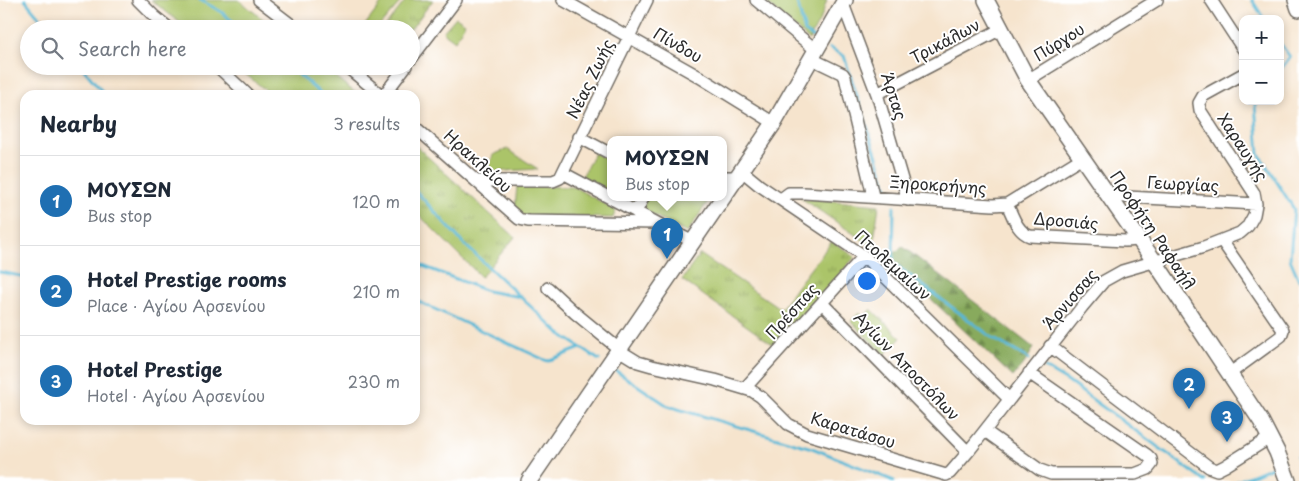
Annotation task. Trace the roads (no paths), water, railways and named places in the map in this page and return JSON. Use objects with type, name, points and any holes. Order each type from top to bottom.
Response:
[{"type":"street","points":[[138,0],[159,20]]},
{"type":"street","points":[[259,0],[285,20]]},
{"type":"street","points":[[420,47],[456,0]]},
{"type":"street","name":"Πίνδου","points":[[563,0],[698,76],[774,123]]},
{"type":"street","name":"Νέας Ζωής","points":[[563,173],[647,0]]},
{"type":"street","points":[[756,0],[815,55],[845,77],[873,196]]},
{"type":"street","name":"Προφήτη Ραφαήλ","points":[[986,0],[1028,80],[1155,262],[1271,437],[1288,481]]},
{"type":"street","name":"Πύργου","points":[[1028,80],[1157,0]]},
{"type":"street","points":[[1211,0],[1239,43]]},
{"type":"street","points":[[1296,0],[1299,9]]},
{"type":"street","points":[[727,188],[774,123],[844,2]]},
{"type":"street","name":"Άρτας","points":[[844,2],[877,94],[908,200]]},
{"type":"street","name":"Τρικάλων","points":[[877,94],[1001,30]]},
{"type":"street","points":[[227,75],[243,90]]},
{"type":"street","points":[[357,75],[376,90]]},
{"type":"street","points":[[386,90],[399,75]]},
{"type":"street","name":"Χαραυγής","points":[[1239,76],[1203,96],[1199,102],[1200,110],[1254,193],[1256,204]]},
{"type":"street","name":"Ηρακλείου","points":[[420,132],[476,182],[520,218],[528,221],[657,223]]},
{"type":"street","points":[[579,137],[607,152]]},
{"type":"street","name":"Ξηροκρήνης","points":[[781,198],[793,193],[873,196],[993,205],[1007,204],[1082,158]]},
{"type":"street","points":[[476,182],[553,181],[560,178],[563,173],[607,197]]},
{"type":"street","name":"Πτολεμαίων","points":[[735,175],[759,185],[781,198],[864,256],[1010,399]]},
{"type":"street","name":"Γεωργίας","points":[[1109,196],[1256,204]]},
{"type":"street","points":[[615,201],[693,242]]},
{"type":"street","points":[[636,212],[642,201]]},
{"type":"street","points":[[529,481],[620,350],[719,201]]},
{"type":"street","name":"Δροσιάς","points":[[1007,204],[1018,228],[1030,236],[1139,240]]},
{"type":"street","name":"Άρνισσας","points":[[946,475],[950,473],[968,452],[1050,346],[1104,281],[1122,271],[1235,236],[1245,229],[1252,218],[1256,204]]},
{"type":"street","points":[[1222,241],[1283,330],[1277,340],[1229,374]]},
{"type":"street","name":"Πρέσπας","points":[[745,388],[864,256]]},
{"type":"street","name":"Καρατάσου","points":[[548,288],[574,313],[633,359],[645,364],[745,388],[761,397],[788,424],[807,434],[946,475]]},
{"type":"street","name":"Αγίων Αποστόλων","points":[[822,303],[968,452]]},
{"type":"street","points":[[1050,346],[1209,468],[1217,470],[1225,466],[1271,437]]},
{"type":"street","points":[[985,431],[1040,470],[1052,474],[1135,474],[1148,469],[1152,464],[1151,459],[1147,455],[1029,374]]},
{"type":"waterway","points":[[25,0],[42,20]]},
{"type":"waterway","points":[[200,0],[220,11],[231,20]]},
{"type":"waterway","points":[[795,0],[805,32],[813,37]]},
{"type":"waterway","points":[[1252,0],[1261,15]]},
{"type":"waterway","points":[[830,48],[844,56],[887,188]]},
{"type":"waterway","points":[[1284,49],[1290,57],[1284,65]]},
{"type":"waterway","points":[[88,75],[101,90]]},
{"type":"waterway","points":[[299,75],[316,90]]},
{"type":"waterway","points":[[1255,105],[1259,154],[1294,209],[1290,259],[1299,280]]},
{"type":"waterway","points":[[420,196],[464,244],[559,333],[599,360]]},
{"type":"waterway","points":[[894,207],[893,263],[994,339],[1029,359]]},
{"type":"waterway","points":[[420,265],[487,291],[521,297]]},
{"type":"waterway","points":[[0,272],[20,276]]},
{"type":"waterway","points":[[420,302],[547,361],[581,348]]},
{"type":"waterway","points":[[1045,368],[1067,381],[1205,481]]},
{"type":"waterway","points":[[616,371],[668,406],[812,448],[894,481]]},
{"type":"waterway","points":[[1238,481],[1277,465]]},
{"type":"place","name":"ΜΟΥΣΩΝ","points":[[667,259]]},
{"type":"place","name":"Hotel Prestige rooms","points":[[1189,409]]},
{"type":"place","name":"Hotel Prestige","points":[[1227,442]]}]
